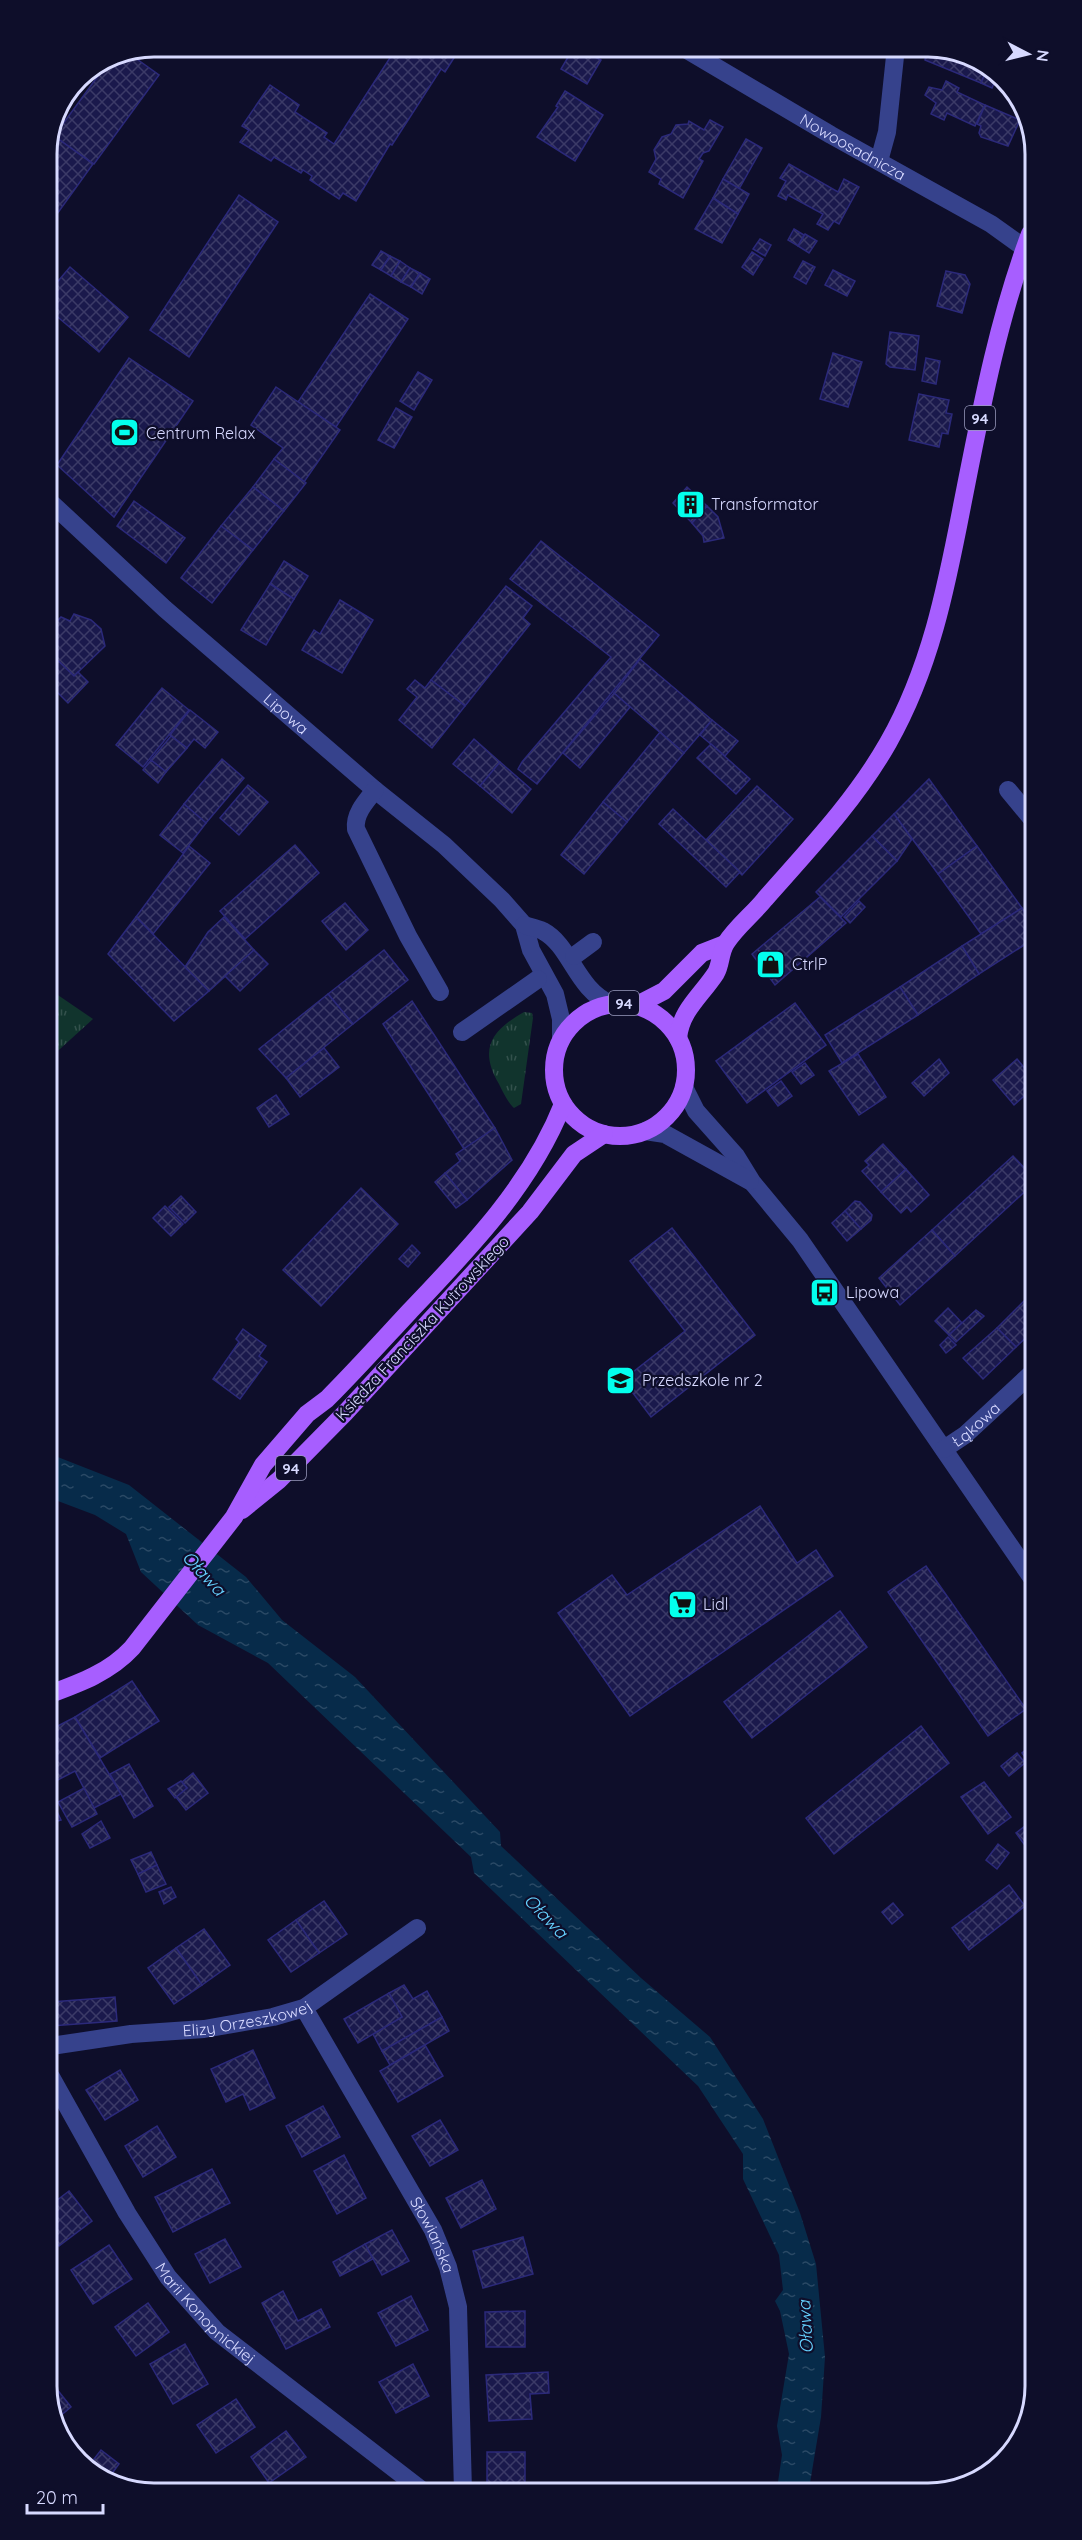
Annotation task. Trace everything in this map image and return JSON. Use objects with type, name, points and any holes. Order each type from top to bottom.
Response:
[{"type":"main road","name":"94","points":[[678,1038],[682,1018],[717,972],[725,944],[802,858],[854,795],[888,744],[913,693],[941,610],[983,401],[1004,316],[1025,254]]},
{"type":"main road","name":"94","points":[[637,1005],[664,991],[702,953],[725,944]]},
{"type":"main road","name":"94","points":[[563,1104],[554,1072],[561,1040],[581,1016],[611,1004],[637,1005],[656,1014],[671,1027],[686,1058],[684,1087],[670,1114],[645,1131],[617,1136],[604,1134]]},
{"type":"main road","points":[[563,1104],[587,1127],[604,1134]]},
{"type":"main road","name":"Księdza Franciszka Kutrowskiego","points":[[57,1691],[86,1681],[121,1660],[132,1648],[234,1517],[263,1465],[307,1414],[327,1400],[461,1259],[502,1209],[546,1145],[563,1104]]},
{"type":"main road","name":"Księdza Franciszka Kutrowskiego","points":[[234,1517],[279,1480],[345,1413],[530,1212],[568,1161],[604,1134]]},
{"type":"street","name":"Nowoosadnicza","points":[[699,57],[1025,243]]},
{"type":"street","points":[[879,161],[887,132],[896,57]]},
{"type":"street","name":"Lipowa","points":[[57,508],[165,609],[375,790],[444,845],[525,925],[544,932],[556,942],[590,991],[598,999],[611,1004]]},
{"type":"street","points":[[375,790],[362,805],[355,822],[356,829],[408,936],[440,992]]},
{"type":"street","points":[[1008,790],[1025,811]]},
{"type":"street","name":"Lipowa","points":[[525,925],[531,950],[559,1002],[561,1040]]},
{"type":"street","points":[[574,956],[593,942]]},
{"type":"street","points":[[462,1032],[538,979]]},
{"type":"street","points":[[684,1087],[696,1112],[736,1156],[752,1182],[800,1240],[1025,1568]]},
{"type":"street","points":[[645,1131],[664,1134],[752,1182]]},
{"type":"street","name":"Łąkowa","points":[[944,1449],[964,1435],[1025,1379]]},
{"type":"street","name":"Elizy Orzeszkowej","points":[[57,2045],[131,2034],[204,2029],[273,2017],[304,2008],[417,1928]]},
{"type":"street","name":"Słowiańska","points":[[304,2008],[433,2230],[448,2266],[458,2307],[462,2483]]},
{"type":"street","name":"Marii Konopnickiej","points":[[57,2088],[127,2213],[168,2277],[210,2324],[331,2423],[411,2483]]},
{"type":"green space","points":[[57,994],[93,1019],[57,1052]]},
{"type":"green space","points":[[524,1012],[532,1013],[533,1018],[521,1104],[514,1108],[493,1072],[489,1051],[496,1033]]},
{"type":"green space","points":[[57,1236],[59,1247],[57,1271]]},
{"type":"water","name":"Oława","points":[[57,1457],[129,1485],[246,1577],[282,1620],[355,1677],[500,1832],[501,1846],[641,1978],[710,2037],[763,2119],[800,2213],[816,2264],[825,2357],[821,2417],[810,2483],[778,2483],[782,2455],[777,2426],[789,2354],[780,2311],[775,2301],[783,2290],[779,2255],[743,2179],[743,2154],[698,2086],[474,1873],[471,1857],[268,1663],[198,1625],[141,1572],[126,1534],[95,1515],[57,1501]]},
{"type":"building","points":[[391,57],[455,57],[445,72],[441,69],[392,145],[390,144],[356,201],[343,193],[339,199],[310,180],[312,176],[303,170],[301,173],[274,157],[271,161],[240,142],[249,130],[242,126],[270,85],[299,105],[295,112],[327,133],[324,137],[334,144]]},
{"type":"building","points":[[568,57],[595,57],[601,60],[587,84],[561,69]]},
{"type":"building","points":[[925,57],[935,57],[953,60],[984,75],[981,83],[925,60]]},
{"type":"building","points":[[137,59],[159,75],[94,164],[58,139],[61,127],[100,73],[117,64]]},
{"type":"building","points":[[984,75],[994,83],[992,88],[981,83]]},
{"type":"building","points":[[946,81],[959,88],[957,92],[985,105],[975,126],[947,113],[944,120],[931,114],[936,103],[925,95],[929,87],[942,90]]},
{"type":"building","points":[[565,91],[603,115],[575,161],[537,137],[558,107],[556,106]]},
{"type":"building","points":[[985,105],[1019,121],[1008,146],[981,137],[979,133],[981,126],[977,124]]},
{"type":"building","points":[[710,120],[723,127],[709,151],[703,153],[699,159],[703,161],[683,198],[659,184],[661,179],[649,172],[656,159],[654,150],[662,137],[671,134],[676,125],[688,124],[689,121],[704,130]]},
{"type":"building","points":[[58,139],[93,164],[57,214]]},
{"type":"building","points":[[746,139],[762,148],[739,189],[723,179]]},
{"type":"building","points":[[789,164],[838,192],[844,179],[859,187],[839,224],[834,221],[828,230],[817,224],[823,214],[788,195],[786,200],[778,196],[786,181],[780,178]]},
{"type":"building","points":[[723,179],[749,194],[738,214],[713,198]]},
{"type":"building","points":[[239,195],[278,222],[189,357],[150,330]]},
{"type":"building","points":[[713,198],[738,214],[722,243],[695,229]]},
{"type":"building","points":[[794,229],[804,235],[798,246],[788,240]]},
{"type":"building","points":[[805,234],[817,241],[809,253],[798,246]]},
{"type":"building","points":[[760,239],[771,245],[765,256],[753,249]]},
{"type":"building","points":[[381,251],[390,256],[381,270],[372,265]]},
{"type":"building","points":[[752,252],[763,259],[753,275],[742,267]]},
{"type":"building","points":[[390,256],[400,261],[391,276],[381,270]]},
{"type":"building","points":[[400,261],[410,268],[401,282],[391,276]]},
{"type":"building","points":[[803,261],[815,267],[806,284],[794,277]]},
{"type":"building","points":[[70,267],[128,317],[99,352],[57,316],[57,282]]},
{"type":"building","points":[[410,268],[420,273],[411,287],[401,282]]},
{"type":"building","points":[[833,270],[855,281],[847,296],[825,285]]},
{"type":"building","points":[[946,271],[965,275],[970,284],[962,313],[937,306]]},
{"type":"building","points":[[420,273],[430,279],[422,294],[411,287]]},
{"type":"building","points":[[370,294],[408,319],[336,427],[298,402]]},
{"type":"building","points":[[890,332],[919,336],[915,370],[890,367],[886,364]]},
{"type":"building","points":[[833,353],[862,362],[848,407],[820,399]]},
{"type":"building","name":"Centrum Relax","points":[[129,358],[193,401],[114,517],[57,465]]},
{"type":"building","points":[[926,358],[940,361],[936,384],[922,381]]},
{"type":"building","points":[[418,372],[432,380],[414,410],[400,401]]},
{"type":"building","points":[[276,387],[340,430],[304,482],[274,459],[283,448],[251,425]]},
{"type":"building","points":[[919,394],[949,400],[946,413],[952,414],[948,434],[942,433],[939,447],[909,440]]},
{"type":"building","points":[[396,408],[412,417],[394,448],[378,440]]},
{"type":"building","points":[[274,459],[306,483],[284,511],[253,487]]},
{"type":"building","points":[[253,487],[284,511],[253,550],[221,526]]},
{"type":"building","name":"Transformator","points":[[687,487],[707,506],[692,523],[673,503]]},
{"type":"building","points":[[134,501],[185,538],[166,563],[117,526]]},
{"type":"building","points":[[707,506],[718,517],[724,538],[704,542],[703,536],[692,523]]},
{"type":"building","points":[[221,526],[253,550],[212,603],[181,578]]},
{"type":"building","points":[[541,541],[659,635],[537,784],[518,769],[522,762],[611,657],[510,579]]},
{"type":"building","points":[[284,561],[308,576],[294,599],[270,584]]},
{"type":"building","points":[[270,584],[294,599],[266,645],[241,630]]},
{"type":"building","points":[[506,586],[532,606],[523,618],[530,624],[465,706],[431,680]]},
{"type":"building","points":[[340,600],[373,620],[342,673],[302,650],[314,630],[320,634]]},
{"type":"building","points":[[74,614],[91,620],[101,629],[105,646],[74,676],[57,660],[57,621],[61,617],[70,621]]},
{"type":"building","points":[[640,659],[712,720],[684,753],[614,693]]},
{"type":"building","points":[[57,660],[74,676],[78,672],[88,682],[68,703],[57,692]]},
{"type":"building","points":[[415,680],[425,688],[431,680],[465,706],[432,748],[399,720],[417,697],[407,689]]},
{"type":"building","points":[[162,688],[189,710],[143,767],[116,745]]},
{"type":"building","points":[[614,693],[630,707],[580,768],[563,753]]},
{"type":"building","points":[[190,710],[218,732],[205,748],[194,739],[187,748],[170,735]]},
{"type":"building","points":[[712,720],[738,741],[725,756],[700,735]]},
{"type":"building","points":[[660,732],[684,753],[627,822],[603,802]]},
{"type":"building","points":[[171,736],[187,748],[166,772],[151,760]]},
{"type":"building","points":[[474,739],[500,762],[480,786],[453,764]]},
{"type":"building","points":[[711,744],[750,779],[736,794],[697,758]]},
{"type":"building","points":[[222,759],[244,778],[206,823],[184,804]]},
{"type":"building","points":[[151,760],[166,772],[158,783],[143,770]]},
{"type":"building","points":[[500,762],[531,789],[512,813],[480,786]]},
{"type":"building","points":[[929,779],[977,846],[938,874],[894,814]]},
{"type":"building","points":[[248,785],[268,802],[239,835],[220,818]]},
{"type":"building","points":[[757,786],[793,819],[742,875],[706,840]]},
{"type":"building","points":[[603,802],[627,822],[584,874],[561,855]]},
{"type":"building","points":[[184,804],[206,823],[183,853],[160,835]]},
{"type":"building","points":[[673,809],[740,872],[726,887],[659,824]]},
{"type":"building","points":[[894,814],[912,839],[897,861],[872,836]]},
{"type":"building","points":[[872,836],[897,861],[841,917],[816,892]]},
{"type":"building","points":[[295,845],[319,873],[245,939],[220,911]]},
{"type":"building","points":[[189,846],[210,863],[153,934],[136,917]]},
{"type":"building","points":[[977,846],[1022,908],[981,934],[938,874]]},
{"type":"building","points":[[820,897],[846,923],[775,985],[752,954]]},
{"type":"building","points":[[859,901],[865,907],[850,923],[844,917]]},
{"type":"building","points":[[345,903],[368,930],[346,950],[322,921]]},
{"type":"building","points":[[1022,908],[1025,912],[1025,944],[979,974],[962,946]]},
{"type":"building","points":[[136,917],[209,991],[174,1021],[108,954]]},
{"type":"building","points":[[224,917],[254,950],[209,991],[185,967],[208,932]]},
{"type":"building","points":[[962,946],[979,974],[918,1015],[900,987]]},
{"type":"building","points":[[254,950],[268,964],[240,991],[225,976]]},
{"type":"building","points":[[384,950],[408,980],[353,1024],[328,994]]},
{"type":"building","points":[[900,987],[918,1015],[842,1063],[825,1035]]},
{"type":"building","points":[[328,994],[353,1024],[286,1078],[259,1049]]},
{"type":"building","points":[[412,1001],[495,1128],[464,1149],[383,1024]]},
{"type":"building","points":[[795,1003],[826,1045],[747,1103],[716,1061]]},
{"type":"building","points":[[324,1048],[339,1067],[300,1097],[286,1078]]},
{"type":"building","points":[[858,1054],[886,1097],[859,1115],[829,1071]]},
{"type":"building","points":[[939,1059],[949,1073],[924,1096],[912,1083]]},
{"type":"building","points":[[1017,1059],[1025,1069],[1025,1095],[1014,1105],[993,1080]]},
{"type":"building","points":[[805,1063],[814,1075],[801,1084],[792,1072]]},
{"type":"building","points":[[781,1081],[792,1096],[778,1106],[767,1091]]},
{"type":"building","points":[[276,1095],[289,1114],[269,1127],[257,1108]]},
{"type":"building","points":[[495,1128],[512,1160],[467,1200],[445,1173],[460,1161],[456,1154]]},
{"type":"building","points":[[883,1144],[906,1169],[881,1192],[862,1171],[869,1165],[865,1161]]},
{"type":"building","points":[[1013,1156],[1025,1169],[1025,1191],[955,1256],[932,1230]]},
{"type":"building","points":[[906,1169],[929,1195],[911,1212],[907,1207],[901,1213],[881,1192]]},
{"type":"building","points":[[445,1173],[467,1200],[456,1208],[435,1182]]},
{"type":"building","points":[[361,1188],[398,1224],[321,1306],[283,1270]]},
{"type":"building","points":[[181,1196],[196,1212],[185,1223],[169,1207]]},
{"type":"building","points":[[855,1201],[860,1202],[872,1215],[871,1220],[861,1229],[845,1211]]},
{"type":"building","points":[[165,1206],[183,1224],[171,1236],[153,1218]]},
{"type":"building","points":[[845,1211],[861,1229],[847,1241],[832,1223]]},
{"type":"building","points":[[672,1228],[755,1335],[651,1417],[623,1380],[685,1331],[630,1261]]},
{"type":"building","points":[[932,1230],[955,1256],[900,1305],[879,1278]]},
{"type":"building","points":[[412,1245],[420,1253],[408,1267],[399,1259]]},
{"type":"building","points":[[1025,1300],[1025,1339],[1016,1347],[997,1328]]},
{"type":"building","points":[[948,1308],[962,1323],[949,1335],[935,1321]]},
{"type":"building","points":[[976,1310],[984,1316],[956,1342],[949,1335]]},
{"type":"building","points":[[997,1328],[1016,1347],[983,1379],[963,1358]]},
{"type":"building","points":[[243,1329],[266,1346],[259,1356],[267,1362],[240,1399],[213,1379],[239,1342],[236,1339]]},
{"type":"building","points":[[948,1337],[956,1345],[946,1353],[940,1345]]},
{"type":"building","name":"Lidl","points":[[760,1506],[797,1563],[816,1550],[833,1576],[630,1716],[558,1613],[612,1575],[627,1595]]},
{"type":"building","points":[[926,1566],[1025,1710],[988,1736],[888,1592]]},
{"type":"building","points":[[840,1611],[867,1647],[752,1738],[724,1702]]},
{"type":"building","points":[[132,1681],[159,1721],[100,1758],[75,1717]]},
{"type":"building","points":[[75,1717],[121,1794],[94,1808],[75,1771],[57,1780],[57,1726]]},
{"type":"building","points":[[921,1726],[949,1763],[834,1854],[806,1818]]},
{"type":"building","points":[[1017,1753],[1025,1763],[1009,1776],[1001,1766]]},
{"type":"building","points":[[129,1764],[153,1806],[134,1818],[110,1774]]},
{"type":"building","points":[[193,1773],[208,1793],[186,1810],[176,1797],[187,1788],[182,1782]]},
{"type":"building","points":[[181,1781],[187,1788],[175,1798],[168,1789]]},
{"type":"building","points":[[984,1782],[1011,1817],[988,1834],[961,1797]]},
{"type":"building","points":[[84,1788],[97,1814],[72,1827],[58,1802]]},
{"type":"building","points":[[101,1821],[110,1838],[90,1848],[82,1834]]},
{"type":"building","points":[[1025,1826],[1025,1846],[1016,1833]]},
{"type":"building","points":[[998,1844],[1009,1853],[997,1869],[986,1860]]},
{"type":"building","points":[[151,1852],[157,1865],[138,1874],[131,1860]]},
{"type":"building","points":[[157,1865],[166,1884],[146,1892],[138,1874]]},
{"type":"building","points":[[1009,1885],[1025,1906],[969,1950],[952,1928]]},
{"type":"building","points":[[171,1887],[176,1897],[164,1904],[159,1892]]},
{"type":"building","points":[[324,1901],[347,1934],[319,1953],[296,1920]]},
{"type":"building","points":[[893,1903],[903,1915],[892,1924],[882,1912]]},
{"type":"building","points":[[296,1920],[319,1953],[291,1972],[268,1940]]},
{"type":"building","points":[[204,1929],[230,1965],[202,1985],[176,1948]]},
{"type":"building","points":[[176,1948],[202,1985],[174,2004],[148,1968]]},
{"type":"building","points":[[404,1985],[413,1999],[427,1991],[442,2017],[382,2051],[373,2034],[402,2017],[389,1993]]},
{"type":"building","points":[[389,1993],[402,2017],[358,2043],[344,2019]]},
{"type":"building","points":[[115,1997],[117,2021],[57,2026],[57,2002]]},
{"type":"building","points":[[442,2017],[449,2031],[390,2065],[382,2051]]},
{"type":"building","points":[[425,2045],[443,2076],[398,2102],[380,2071]]},
{"type":"building","points":[[253,2050],[275,2098],[250,2110],[243,2094],[226,2102],[211,2069]]},
{"type":"building","points":[[120,2070],[138,2100],[105,2120],[86,2090]]},
{"type":"building","points":[[323,2106],[340,2137],[302,2157],[286,2126]]},
{"type":"building","points":[[440,2120],[458,2150],[430,2166],[412,2136]]},
{"type":"building","points":[[157,2126],[176,2157],[143,2177],[125,2146]]},
{"type":"building","points":[[344,2155],[366,2198],[337,2214],[314,2171]]},
{"type":"building","points":[[212,2169],[230,2203],[173,2232],[155,2197]]},
{"type":"building","points":[[482,2180],[496,2209],[461,2228],[446,2198]]},
{"type":"building","points":[[69,2191],[92,2221],[59,2246],[57,2243],[57,2200]]},
{"type":"building","points":[[392,2230],[409,2261],[382,2275],[365,2244]]},
{"type":"building","points":[[523,2237],[533,2274],[483,2288],[473,2251]]},
{"type":"building","points":[[225,2239],[241,2267],[210,2283],[195,2254]]},
{"type":"building","points":[[365,2244],[373,2259],[340,2276],[333,2262]]},
{"type":"building","points":[[109,2245],[132,2279],[93,2304],[71,2270]]},
{"type":"building","points":[[283,2291],[298,2321],[321,2309],[330,2327],[286,2349],[262,2303]]},
{"type":"building","points":[[411,2296],[428,2330],[396,2346],[378,2313]]},
{"type":"building","points":[[148,2303],[169,2332],[136,2356],[115,2327]]},
{"type":"building","points":[[525,2311],[525,2347],[486,2347],[485,2312]]},
{"type":"building","points":[[185,2344],[208,2384],[173,2404],[150,2364]]},
{"type":"building","points":[[413,2364],[429,2396],[396,2413],[379,2382]]},
{"type":"building","points":[[548,2372],[549,2393],[530,2394],[532,2419],[489,2421],[486,2375]]},
{"type":"building","points":[[57,2390],[71,2407],[62,2415]]},
{"type":"building","points":[[236,2399],[255,2427],[216,2453],[197,2425]]},
{"type":"building","points":[[286,2431],[306,2457],[269,2483],[251,2457]]},
{"type":"building","points":[[101,2450],[119,2464],[112,2473],[93,2461]]},
{"type":"building","points":[[487,2452],[525,2452],[525,2483],[487,2483]]},
{"type":"place","name":"Centrum Relax","points":[[125,433]]},
{"type":"place","name":"Transformator","points":[[690,504]]},
{"type":"place","name":"CtrlP","points":[[771,964]]},
{"type":"place","name":"Lipowa","points":[[825,1292]]},
{"type":"place","name":"Przedszkole nr 2","points":[[621,1380]]},
{"type":"place","name":"Lidl","points":[[682,1604]]}]
